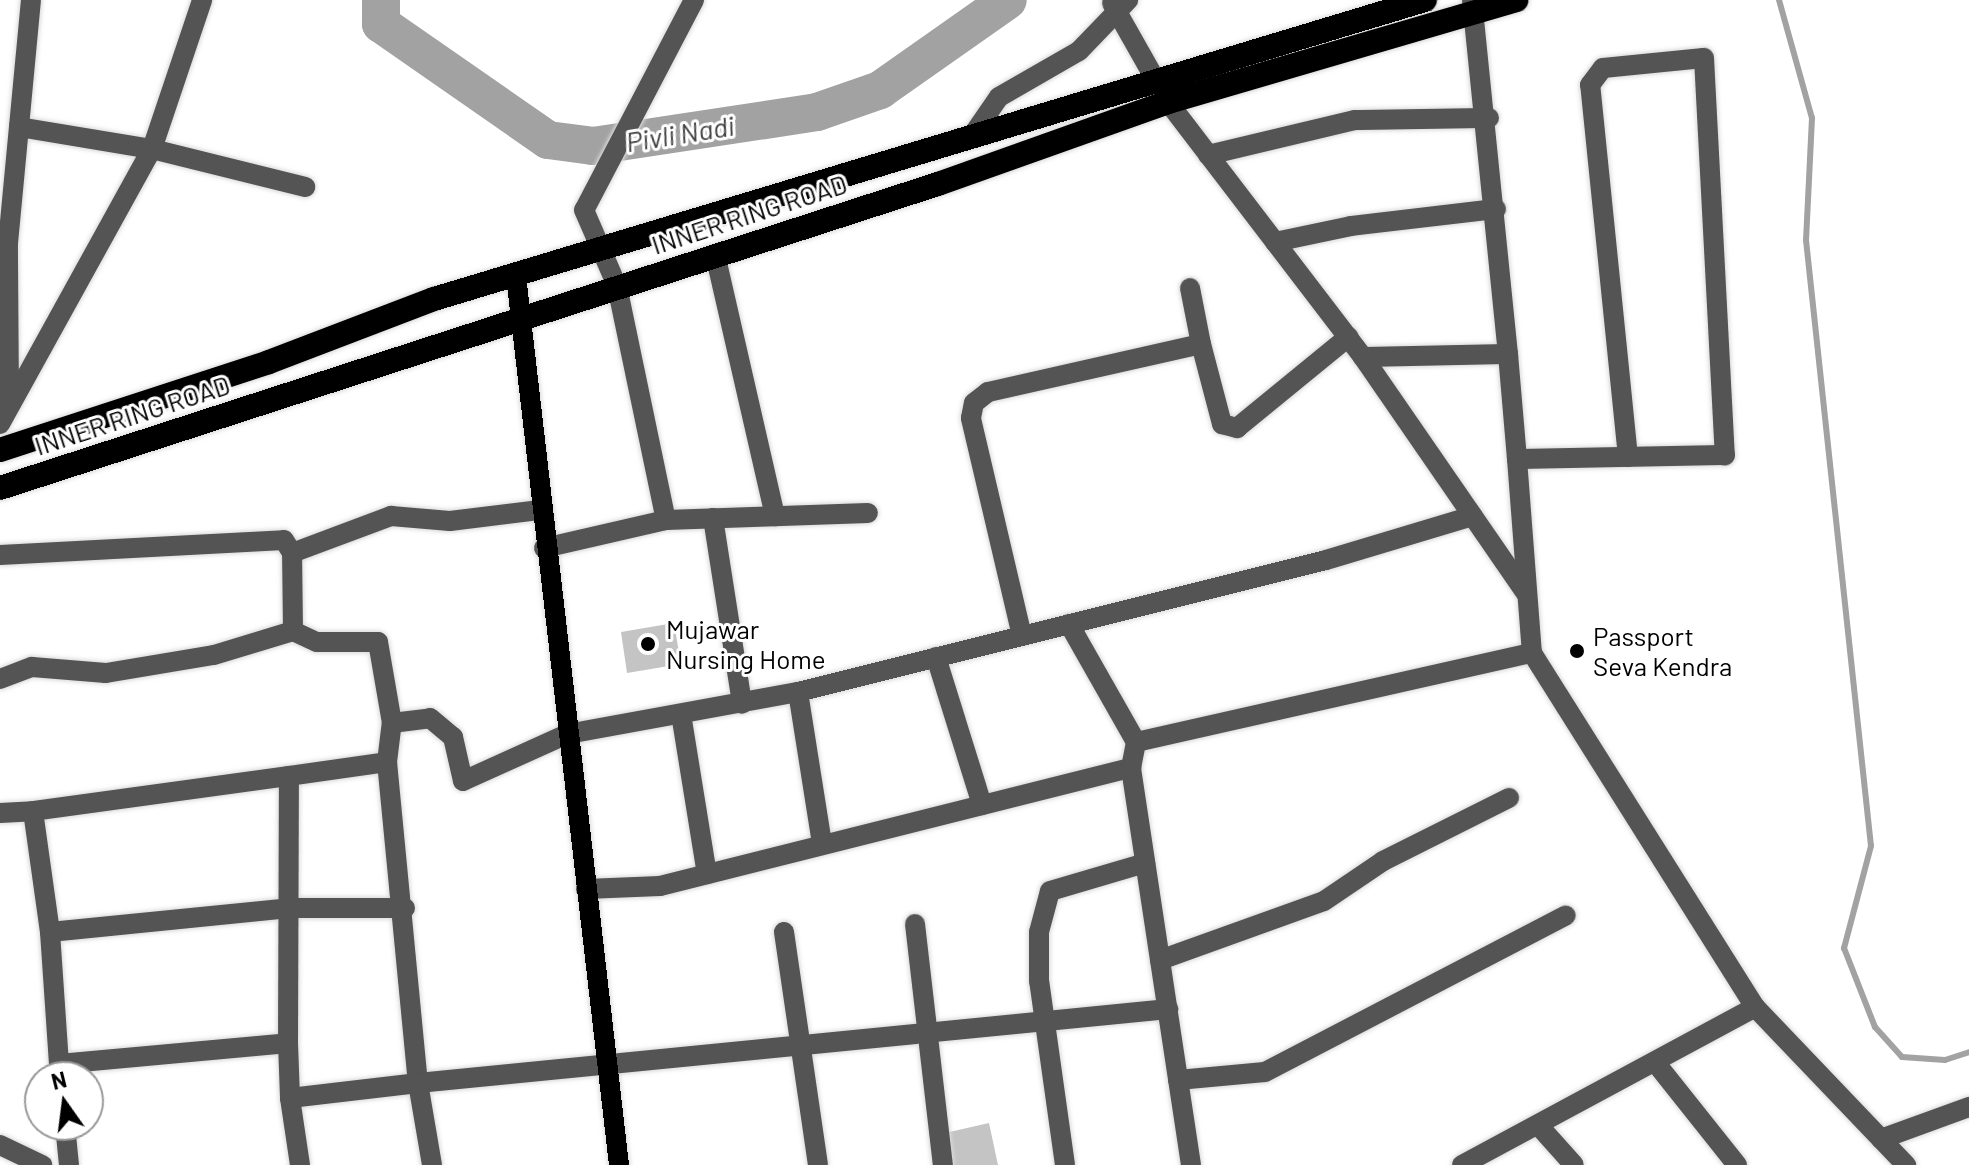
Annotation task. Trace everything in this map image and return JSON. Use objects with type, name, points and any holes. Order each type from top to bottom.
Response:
[{"type":"highway","name":"INNER RING ROAD","points":[[0,450],[516,276],[970,139],[1155,79],[1284,47],[1425,0]]},
{"type":"highway","name":"INNER RING ROAD","points":[[0,488],[1168,102],[1474,6],[1516,0]]},
{"type":"main road","points":[[516,276],[516,319],[619,1165]]},
{"type":"street","points":[[5,415],[8,243],[31,0]]},
{"type":"street","points":[[5,415],[152,149],[202,0]]},
{"type":"street","points":[[666,520],[617,286],[584,210],[694,0]]},
{"type":"street","points":[[970,139],[999,97],[1079,51],[1118,4],[1155,79]]},
{"type":"street","points":[[1474,6],[1489,118],[1532,653],[1755,1007],[1906,1165]]},
{"type":"street","points":[[1517,459],[1628,457],[1725,455],[1704,58],[1603,68],[1590,85],[1628,457]]},
{"type":"street","points":[[1168,102],[1363,357],[1528,596]]},
{"type":"street","points":[[1208,155],[1355,120],[1489,118]]},
{"type":"street","points":[[19,127],[152,149],[305,187]]},
{"type":"street","points":[[1275,242],[1351,226],[1496,209]]},
{"type":"street","points":[[715,254],[775,516]]},
{"type":"street","points":[[1190,288],[1222,424],[1237,428],[1348,337]]},
{"type":"street","points":[[1022,636],[971,418],[974,403],[988,392],[1201,344]]},
{"type":"street","points":[[1363,357],[1508,354]]},
{"type":"street","points":[[292,553],[391,516],[450,521],[540,510]]},
{"type":"street","points":[[544,548],[666,520],[868,513]]},
{"type":"street","points":[[392,723],[430,718],[453,737],[463,781],[567,734],[798,692],[1326,560],[1473,516]]},
{"type":"street","points":[[713,518],[742,704]]},
{"type":"street","points":[[0,555],[284,540],[292,553],[293,631]]},
{"type":"street","points":[[1069,624],[1136,742],[1131,768],[1191,1165]]},
{"type":"street","points":[[0,679],[32,667],[106,673],[214,655],[293,631],[317,642],[378,642],[392,723],[387,762],[405,908],[418,1083],[432,1165]]},
{"type":"street","points":[[1136,742],[1532,653]]},
{"type":"street","points":[[936,657],[982,805]]},
{"type":"street","points":[[798,692],[822,844]]},
{"type":"street","points":[[681,714],[707,874]]},
{"type":"street","points":[[0,813],[387,762]]},
{"type":"street","points":[[586,889],[660,886],[1131,768]]},
{"type":"street","points":[[289,776],[292,908],[288,1043],[290,1098],[300,1165]]},
{"type":"street","points":[[1160,960],[1324,901],[1383,861],[1509,798]]},
{"type":"street","points":[[33,811],[50,932],[59,1061]]},
{"type":"street","points":[[1065,1165],[1046,1022],[1039,932],[1050,891],[1145,863]]},
{"type":"street","points":[[50,932],[292,908],[405,908]]},
{"type":"street","points":[[1178,1080],[1265,1072],[1566,915]]},
{"type":"street","points":[[915,924],[925,1035],[943,1165]]},
{"type":"street","points":[[784,932],[804,1047],[818,1165]]},
{"type":"street","points":[[1462,1165],[1755,1007]]},
{"type":"street","points":[[290,1098],[607,1063],[804,1047],[1168,1009]]},
{"type":"street","points":[[104,1066],[288,1043]]},
{"type":"street","points":[[1655,1062],[1737,1165]]},
{"type":"street","points":[[1881,1139],[1969,1107]]},
{"type":"street","points":[[1539,1126],[1574,1165]]},
{"type":"street","points":[[67,1141],[69,1165]]},
{"type":"street","points":[[0,1145],[42,1165]]},
{"type":"building","points":[[674,623],[681,664],[627,673],[621,632]]},
{"type":"building","points":[[989,1123],[998,1165],[952,1165],[945,1133]]},
{"type":"waterway","name":"Pivli Nadi","points":[[381,0],[381,24],[548,140],[593,146],[817,112],[880,90],[1008,0]]},
{"type":"waterway","points":[[1779,0],[1812,118],[1806,240],[1871,846],[1844,948],[1875,1027],[1902,1057],[1945,1060],[1969,1052]]},
{"type":"place","name":"Mujawar Nursing Home","points":[[648,644]]},
{"type":"place","name":"Passport Seva Kendra","points":[[1577,651]]}]
